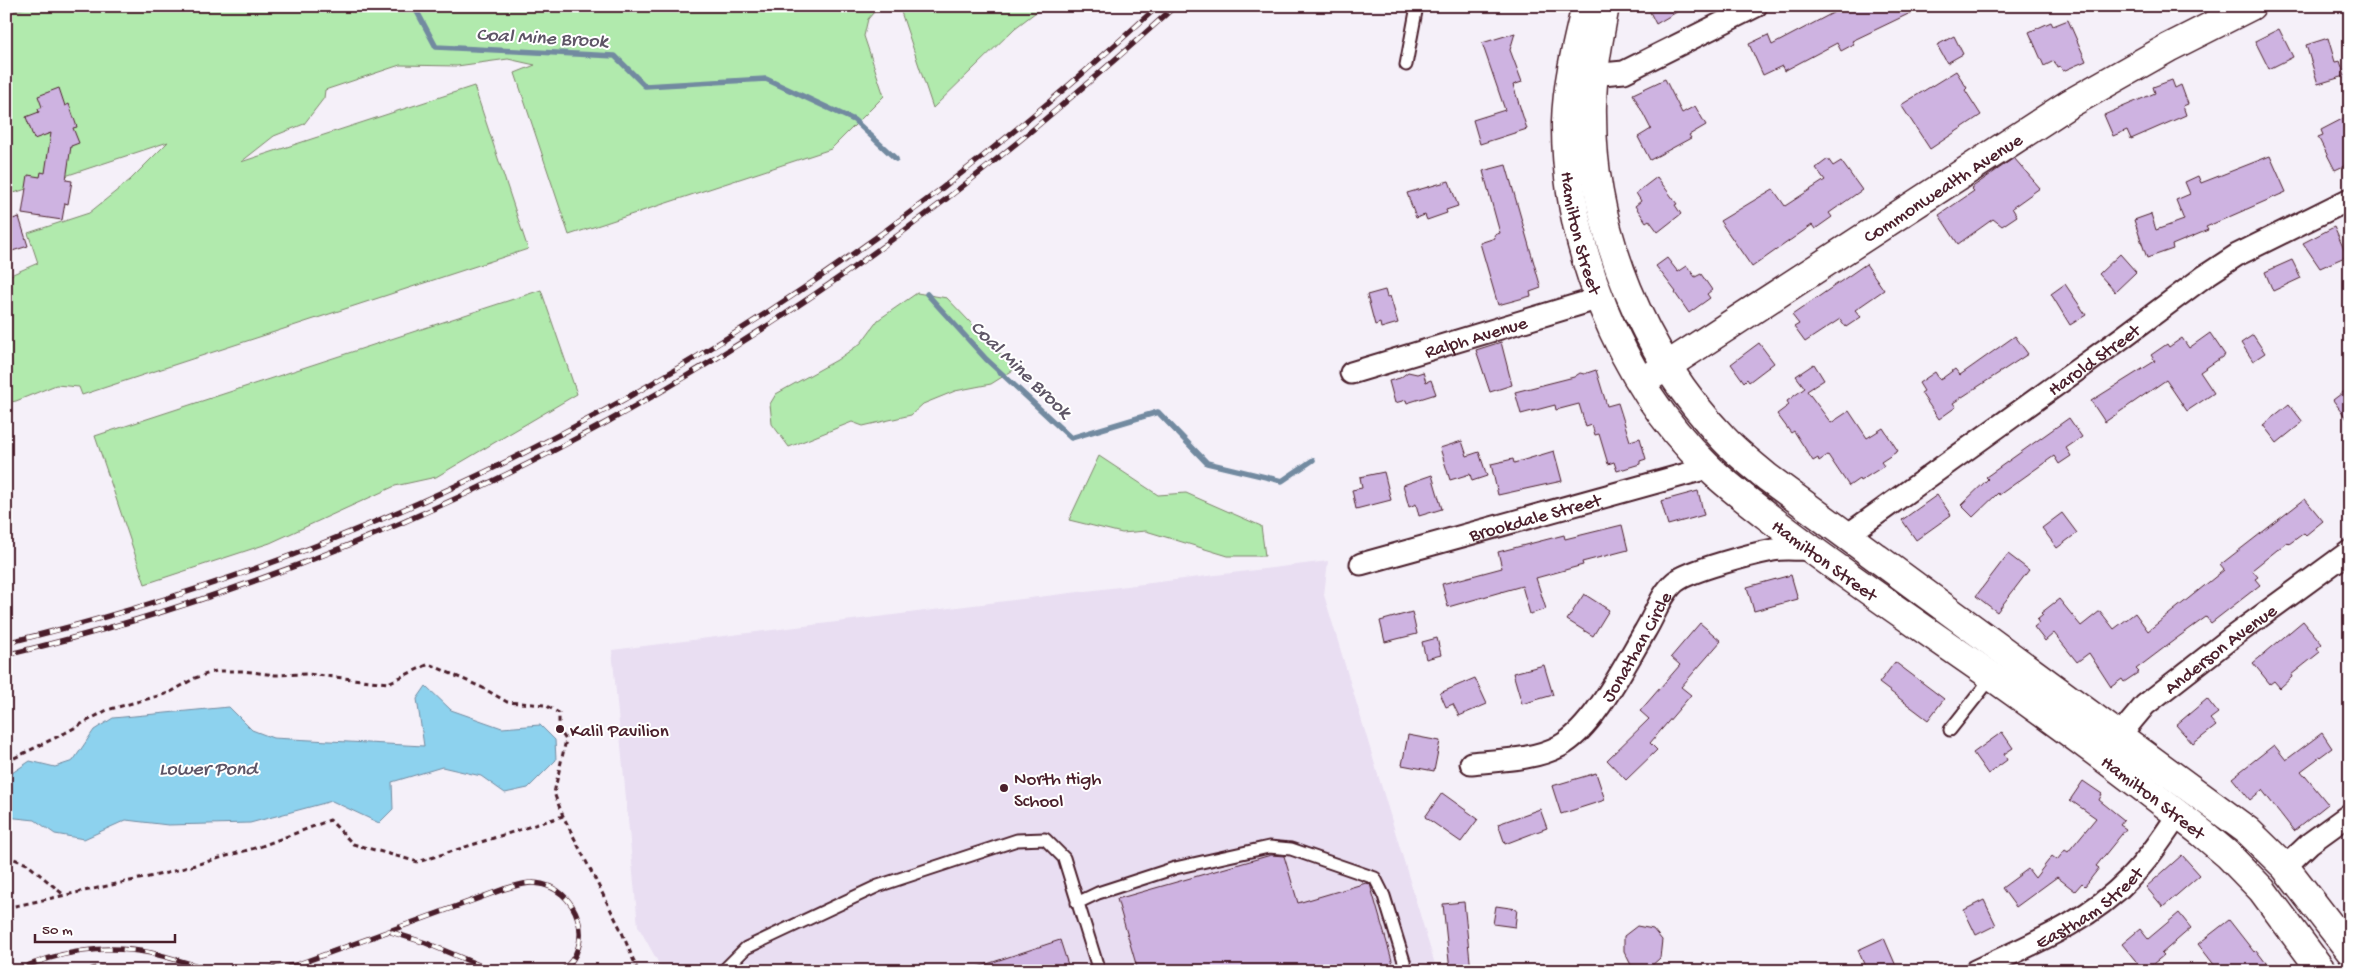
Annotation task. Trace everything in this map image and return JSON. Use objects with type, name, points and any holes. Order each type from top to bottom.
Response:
[{"type":"main road","name":"Hamilton Street","points":[[1586,6],[1583,76],[1592,116],[1598,183],[1609,233],[1624,282],[1641,320],[1667,365],[1695,405],[1724,440],[1766,477],[1846,536],[2110,747],[2178,814],[2228,855],[2262,890],[2322,971]]},
{"type":"main road","name":"Hamilton Street","points":[[1605,6],[1583,76],[1566,121],[1570,184],[1581,243],[1600,298],[1641,382],[1681,439],[1708,468],[1811,549],[1992,676],[2248,831],[2286,867],[2350,951]]},
{"type":"main road","name":"Commonwealth Avenue","points":[[1641,382],[2061,109],[2168,48],[2251,6]]},
{"type":"street","points":[[1583,76],[1624,72],[1756,6]]},
{"type":"street","name":"Harold Street","points":[[1846,536],[2205,276],[2237,255],[2350,199]]},
{"type":"street","name":"Ralph Avenue","points":[[1351,373],[1600,298]]},
{"type":"street","name":"Brookdale Street","points":[[1360,564],[1708,468]]},
{"type":"street","name":"Jonathan Circle","points":[[1471,763],[1528,756],[1559,747],[1572,739],[1582,730],[1615,681],[1664,595],[1676,582],[1692,574],[1775,550],[1811,549]]},
{"type":"street","name":"Anderson Avenue","points":[[2110,747],[2145,706],[2165,689],[2230,638],[2350,551]]},
{"type":"street","name":"Eastham Street","points":[[1975,971],[2063,929],[2102,903],[2138,870],[2178,814]]},
{"type":"street","points":[[2286,867],[2310,843],[2350,814]]},
{"type":"lane","points":[[1406,65],[1416,6]]},
{"type":"lane","points":[[1950,730],[1992,676]]},
{"type":"lane","points":[[723,971],[746,948],[878,886],[1017,840],[1045,839],[1064,858],[1099,971]]},
{"type":"lane","points":[[1077,903],[1098,893],[1175,868],[1269,847],[1291,849],[1375,878],[1384,896],[1407,971]]},
{"type":"path","points":[[6,762],[57,738],[107,710],[168,693],[195,678],[216,671],[242,671],[275,675],[308,674],[388,683],[429,664],[483,688],[507,702],[546,705],[559,713],[559,729],[566,740],[554,793],[563,816],[621,930],[638,971]]},
{"type":"path","points":[[6,908],[167,873],[262,846],[330,820],[353,844],[418,862],[563,816]]},
{"type":"path","points":[[6,856],[27,864],[65,896]]},
{"type":"path","points":[[82,971],[98,966],[137,971]]},
{"type":"shaded area","name":"North High School","points":[[1328,561],[1324,595],[1437,971],[663,971],[638,926],[612,650]]},
{"type":"green space","points":[[31,6],[879,6],[868,19],[864,36],[884,96],[831,149],[569,235],[515,73],[535,65],[508,59],[457,66],[400,65],[325,90],[324,98],[304,124],[274,136],[241,162],[474,86],[528,249],[82,395],[79,387],[56,385],[16,401],[6,403],[6,277],[38,263],[28,233],[89,213],[130,180],[168,142],[14,193],[6,168],[6,14]]},
{"type":"green space","points":[[899,6],[1044,6],[1015,28],[933,108]]},
{"type":"green space","points":[[541,290],[577,394],[436,477],[395,486],[270,543],[145,584],[95,436]]},
{"type":"green space","points":[[917,293],[947,298],[1015,369],[991,384],[955,391],[923,404],[911,415],[863,426],[852,422],[789,447],[772,424],[770,404],[776,394],[837,360],[861,343],[878,320]]},
{"type":"green space","points":[[1099,456],[1158,495],[1186,493],[1261,526],[1265,556],[1228,556],[1146,531],[1122,533],[1069,520]]},
{"type":"water","name":"Lower Pond","points":[[426,686],[451,710],[502,728],[540,725],[555,740],[556,760],[528,788],[505,793],[481,776],[442,767],[392,782],[393,809],[379,823],[332,801],[250,823],[168,825],[126,820],[84,839],[55,834],[35,820],[6,817],[6,777],[30,761],[55,767],[73,761],[94,730],[113,718],[229,707],[252,730],[273,738],[424,746],[417,699]]},
{"type":"building","points":[[1647,6],[1687,6],[1656,24]]},
{"type":"building","points":[[1846,6],[1925,6],[1852,41],[1854,44],[1841,51],[1837,43],[1784,71],[1782,66],[1763,75],[1749,44],[1768,35],[1772,45]]},
{"type":"building","points":[[2068,20],[2086,61],[2063,71],[2060,66],[2057,67],[2054,61],[2044,66],[2029,32],[2051,22],[2053,26]]},
{"type":"building","points":[[2279,29],[2293,57],[2269,69],[2255,41]]},
{"type":"building","points":[[1515,33],[1510,50],[1522,82],[1513,85],[1527,129],[1480,144],[1473,120],[1505,110],[1482,43]]},
{"type":"building","points":[[1954,36],[1963,54],[1947,63],[1937,45]]},
{"type":"building","points":[[2328,38],[2335,62],[2340,61],[2345,76],[2318,84],[2306,45]]},
{"type":"building","points":[[1956,71],[1967,88],[1965,90],[1981,115],[1930,149],[1901,105]]},
{"type":"building","points":[[1665,79],[1682,113],[1695,106],[1706,125],[1689,135],[1691,138],[1650,160],[1638,137],[1651,129],[1633,94]]},
{"type":"building","points":[[2172,80],[2175,88],[2181,85],[2188,104],[2183,106],[2186,115],[2131,139],[2127,130],[2113,136],[2104,115],[2155,93],[2153,87]]},
{"type":"building","points":[[59,88],[65,106],[69,104],[77,127],[73,128],[79,143],[71,146],[66,180],[72,181],[68,204],[65,203],[62,220],[22,214],[28,175],[40,177],[41,172],[45,173],[51,133],[34,139],[26,117],[39,112],[38,109],[42,107],[38,96]]},
{"type":"building","points":[[2350,115],[2350,163],[2335,170],[2318,137],[2323,135],[2321,130]]},
{"type":"building","points":[[2270,156],[2286,192],[2206,227],[2208,230],[2172,245],[2173,249],[2147,258],[2134,220],[2151,214],[2156,230],[2184,220],[2176,200],[2190,194],[2185,182],[2198,176],[2201,183]]},
{"type":"building","points":[[2014,158],[2040,188],[2012,208],[2017,216],[2002,226],[1993,219],[1958,244],[1939,215],[1974,191],[1971,188]]},
{"type":"building","points":[[1828,159],[1833,166],[1841,161],[1862,190],[1829,213],[1832,217],[1815,229],[1812,225],[1752,267],[1720,221],[1773,189],[1785,206],[1825,180],[1816,168]]},
{"type":"building","points":[[1506,165],[1541,288],[1530,292],[1531,296],[1498,305],[1480,243],[1495,238],[1494,235],[1500,233],[1483,171]]},
{"type":"building","points":[[1657,177],[1677,204],[1675,205],[1681,214],[1658,232],[1649,220],[1646,222],[1635,206],[1641,201],[1636,193]]},
{"type":"building","points":[[1449,181],[1458,206],[1446,210],[1447,213],[1427,220],[1425,215],[1416,218],[1407,193]]},
{"type":"building","points":[[19,217],[28,246],[6,253],[6,221]]},
{"type":"building","points":[[2334,227],[2347,256],[2320,268],[2303,243]]},
{"type":"building","points":[[2120,254],[2136,272],[2115,292],[2099,274]]},
{"type":"building","points":[[1667,258],[1678,272],[1687,266],[1695,277],[1701,274],[1712,290],[1707,294],[1710,298],[1689,313],[1656,266]]},
{"type":"building","points":[[2292,260],[2301,278],[2273,291],[2265,272]]},
{"type":"building","points":[[1866,264],[1884,290],[1855,310],[1861,317],[1846,327],[1840,319],[1805,342],[1794,327],[1799,324],[1792,315]]},
{"type":"building","points":[[2065,284],[2086,315],[2070,325],[2051,294]]},
{"type":"building","points":[[1385,290],[1387,297],[1390,296],[1398,323],[1381,328],[1380,323],[1375,325],[1367,295]]},
{"type":"building","points":[[2210,333],[2225,355],[2200,372],[2214,393],[2187,411],[2166,380],[2105,422],[2091,401],[2155,361],[2151,355],[2167,344],[2169,347],[2182,338],[2189,348]]},
{"type":"building","points":[[2253,335],[2265,353],[2253,361],[2241,343]]},
{"type":"building","points":[[2015,336],[2028,354],[1953,403],[1956,407],[1939,419],[1921,393],[1924,391],[1919,383],[1935,372],[1940,380],[1955,369],[1960,375]]},
{"type":"building","points":[[1501,342],[1512,385],[1490,392],[1476,350]]},
{"type":"building","points":[[1759,343],[1774,363],[1749,382],[1747,379],[1744,382],[1731,364]]},
{"type":"building","points":[[1814,364],[1824,380],[1807,391],[1831,423],[1849,411],[1867,438],[1883,428],[1898,451],[1881,462],[1884,466],[1849,486],[1828,455],[1819,461],[1818,458],[1813,461],[1794,431],[1791,433],[1777,414],[1789,405],[1787,401],[1805,388],[1796,376]]},
{"type":"building","points":[[1596,370],[1607,406],[1618,403],[1630,441],[1640,438],[1646,459],[1640,461],[1640,464],[1617,471],[1614,462],[1608,464],[1599,434],[1595,435],[1592,425],[1586,427],[1579,404],[1556,410],[1555,405],[1521,414],[1515,392]]},
{"type":"building","points":[[1408,372],[1417,374],[1423,372],[1426,382],[1431,380],[1436,394],[1407,403],[1406,400],[1395,403],[1389,381],[1400,378]]},
{"type":"building","points":[[2350,387],[2350,423],[2333,400]]},
{"type":"building","points":[[2289,404],[2303,422],[2277,443],[2263,425]]},
{"type":"building","points":[[2069,418],[2082,437],[2066,448],[2071,456],[2059,464],[2054,456],[1999,495],[1998,493],[1973,517],[1961,505],[1988,479],[1986,477]]},
{"type":"building","points":[[1462,441],[1467,456],[1479,452],[1487,476],[1472,481],[1470,474],[1450,480],[1440,448]]},
{"type":"building","points":[[1554,451],[1562,481],[1498,495],[1491,464],[1513,459],[1514,463]]},
{"type":"building","points":[[1384,472],[1391,500],[1356,509],[1352,490],[1362,488],[1360,477]]},
{"type":"building","points":[[1432,475],[1442,509],[1419,516],[1416,504],[1409,507],[1403,485]]},
{"type":"building","points":[[1698,491],[1704,515],[1668,525],[1661,501]]},
{"type":"building","points":[[1937,495],[1951,515],[1916,540],[1902,520]]},
{"type":"building","points":[[2305,499],[2323,521],[2306,535],[2304,533],[2289,544],[2287,542],[2252,570],[2258,577],[2255,579],[2260,585],[2211,623],[2206,617],[2136,669],[2139,672],[2124,682],[2122,679],[2111,687],[2089,653],[2077,662],[2054,633],[2045,641],[2034,627],[2039,623],[2037,620],[2043,615],[2041,613],[2059,599],[2081,626],[2100,611],[2114,629],[2135,613],[2148,631],[2224,570],[2220,565]]},
{"type":"building","points":[[2062,513],[2077,533],[2057,548],[2042,528]]},
{"type":"building","points":[[1622,525],[1628,550],[1582,562],[1583,565],[1536,578],[1546,609],[1530,614],[1522,586],[1448,607],[1442,584],[1502,568],[1498,552],[1564,535],[1565,539]]},
{"type":"building","points":[[2008,554],[2029,570],[1997,612],[1976,596]]},
{"type":"building","points":[[1791,575],[1798,599],[1754,611],[1747,587]]},
{"type":"building","points":[[1584,594],[1609,610],[1593,636],[1567,620]]},
{"type":"building","points":[[1412,612],[1417,634],[1385,642],[1380,621]]},
{"type":"building","points":[[2303,621],[2322,644],[2317,648],[2320,652],[2291,675],[2292,677],[2280,688],[2274,681],[2270,684],[2253,663]]},
{"type":"building","points":[[1700,623],[1721,641],[1681,687],[1691,695],[1650,743],[1657,750],[1626,780],[1607,760],[1649,719],[1640,711],[1680,665],[1671,657]]},
{"type":"building","points":[[1437,638],[1441,655],[1426,659],[1422,642]]},
{"type":"building","points":[[1895,662],[1944,699],[1928,720],[1879,683]]},
{"type":"building","points":[[1544,665],[1553,695],[1522,704],[1513,673]]},
{"type":"building","points":[[1475,678],[1487,704],[1459,716],[1453,704],[1446,707],[1440,693]]},
{"type":"building","points":[[2207,699],[2218,713],[2210,719],[2216,726],[2193,744],[2176,725]]},
{"type":"building","points":[[2002,732],[2013,748],[2004,754],[2007,760],[1988,774],[1973,753]]},
{"type":"building","points":[[2322,733],[2332,748],[2301,771],[2328,804],[2294,831],[2262,790],[2250,800],[2232,778],[2274,745],[2286,760]]},
{"type":"building","points":[[1408,735],[1440,741],[1434,771],[1402,765]]},
{"type":"building","points":[[1596,773],[1605,800],[1561,814],[1552,786]]},
{"type":"building","points":[[2083,781],[2102,794],[2099,800],[2124,820],[2120,825],[2126,829],[2096,866],[2099,868],[2085,886],[2082,883],[2075,891],[2057,877],[2016,907],[2002,888],[2028,869],[2035,878],[2052,856],[2057,860],[2065,850],[2068,852],[2096,818],[2070,800]]},
{"type":"building","points":[[1442,793],[1478,819],[1461,842],[1425,817]]},
{"type":"building","points":[[1540,809],[1547,828],[1505,844],[1498,824]]},
{"type":"building","points":[[1271,855],[1284,856],[1298,903],[1366,883],[1370,884],[1395,971],[1138,971],[1117,899]]},
{"type":"building","points":[[2182,855],[2200,875],[2163,907],[2146,887]]},
{"type":"building","points":[[1984,900],[1996,925],[1976,935],[1964,910]]},
{"type":"building","points":[[1464,902],[1471,971],[1450,971],[1443,904]]},
{"type":"building","points":[[1496,906],[1517,909],[1515,927],[1493,924]]},
{"type":"building","points":[[2179,913],[2191,928],[2161,954],[2163,956],[2144,971],[2122,944],[2140,929],[2148,939]]},
{"type":"building","points":[[2229,920],[2254,952],[2256,950],[2272,971],[2219,971],[2198,944]]},
{"type":"building","points":[[1637,926],[1653,929],[1662,940],[1660,958],[1649,968],[1631,965],[1624,951],[1624,936]]},
{"type":"building","points":[[1884,938],[1896,966],[1886,971],[1867,971],[1858,950]]},
{"type":"building","points":[[1060,940],[1070,971],[976,971],[975,968]]},
{"type":"waterway","name":"Coal Mine Brook","points":[[414,6],[436,47],[615,56],[645,86],[766,79],[854,120],[896,159]]},
{"type":"waterway","name":"Coal Mine Brook","points":[[927,294],[986,359],[1071,438],[1158,412],[1207,463],[1282,481],[1313,460]]},
{"type":"railway","points":[[6,643],[169,598],[326,542],[477,476],[623,400],[764,315],[900,220],[1031,117],[1158,6]]},
{"type":"railway","points":[[6,655],[149,616],[288,569],[422,514],[552,451],[678,381],[801,304],[920,219],[1036,127],[1175,6]]},
{"type":"railway","points":[[254,971],[296,965],[504,889],[530,883],[550,887],[562,894],[572,906],[578,919],[580,933],[578,947],[572,960],[561,971]]},
{"type":"railway","points":[[391,932],[426,943],[493,971]]},
{"type":"railway","points":[[16,971],[48,958],[99,949],[134,950],[151,953],[218,971]]},
{"type":"place","name":"Kalil Pavilion","points":[[560,729]]},
{"type":"place","name":"North High School","points":[[1004,788]]}]
